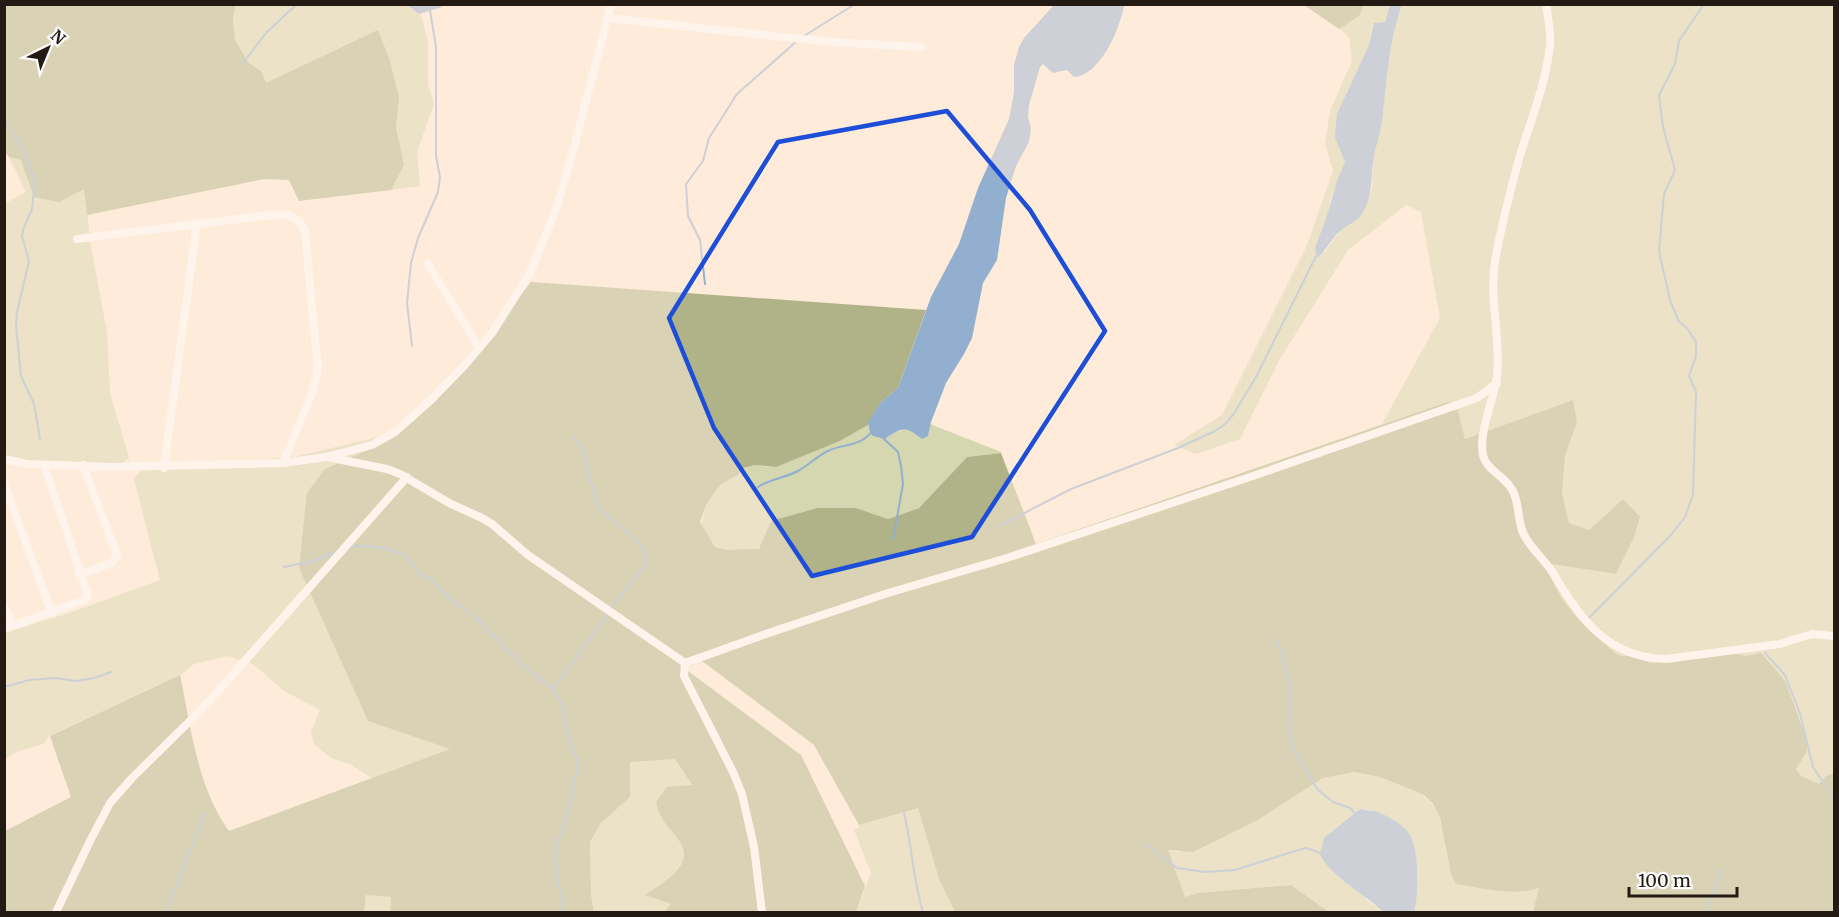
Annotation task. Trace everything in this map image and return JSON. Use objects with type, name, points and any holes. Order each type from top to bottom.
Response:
[{"type":"street","points":[[4,459],[44,465],[164,468],[283,463],[326,457],[372,445],[394,432],[432,399],[479,348],[524,284],[556,210],[611,4]]},
{"type":"street","points":[[1546,4],[1550,48],[1536,105],[1516,170],[1495,261],[1492,286],[1499,359],[1497,383],[1485,429],[1483,457],[1489,467],[1506,482],[1514,493],[1523,532],[1577,611],[1595,632],[1624,651],[1650,658],[1695,656],[1780,644],[1812,634],[1834,636]]},
{"type":"street","points":[[608,18],[830,42],[921,47]]},
{"type":"street","points":[[76,238],[284,214],[297,219],[305,232],[318,351],[317,378],[283,463]]},
{"type":"street","points":[[164,468],[197,224]]},
{"type":"street","points":[[428,264],[479,348]]},
{"type":"street","points":[[685,663],[763,634],[888,593],[1007,558],[1292,462],[1477,398],[1497,383]]},
{"type":"street","points":[[326,457],[387,469],[407,477],[450,504],[492,524],[528,555],[685,663]]},
{"type":"street","points":[[4,605],[9,627],[52,613],[84,600],[88,595],[79,575],[44,465]]},
{"type":"street","points":[[79,575],[111,563],[117,555],[83,465]]},
{"type":"street","points":[[56,912],[110,803],[204,707],[407,477]]},
{"type":"street","points":[[4,484],[52,613]]},
{"type":"street","points":[[685,663],[684,676],[742,794],[754,847],[762,912]]},
{"type":"highlighted area","points":[[947,111],[1030,210],[1105,331],[972,537],[812,576],[714,428],[669,318],[778,142]]},
{"type":"green space","points":[[236,4],[233,19],[235,40],[248,62],[262,72],[266,83],[378,30],[390,61],[399,97],[396,127],[404,165],[391,190],[299,201],[289,180],[264,179],[87,215],[84,189],[59,202],[34,197],[21,160],[9,157],[5,151],[5,5]]},
{"type":"green space","points":[[236,5],[407,5],[421,16],[428,41],[428,85],[434,104],[417,152],[420,186],[391,190],[404,165],[396,127],[398,97],[390,61],[297,70],[266,83],[262,72],[248,62],[235,40],[233,19]]},
{"type":"green space","points":[[1304,5],[1364,5],[1359,16],[1339,29]]},
{"type":"green space","points":[[1364,5],[1390,5],[1385,22],[1378,22],[1373,26],[1369,45],[1356,77],[1346,93],[1340,147],[1346,162],[1330,201],[1324,253],[1339,232],[1362,214],[1372,188],[1373,160],[1381,123],[1385,79],[1394,28],[1402,5],[1834,5],[1834,773],[1826,776],[1819,784],[1801,776],[1796,769],[1806,753],[1804,729],[1786,682],[1746,656],[1727,651],[1651,663],[1631,656],[1622,656],[1615,653],[1567,607],[1552,584],[1545,563],[1616,574],[1634,537],[1640,517],[1623,499],[1589,530],[1569,523],[1562,493],[1565,456],[1577,422],[1573,400],[1465,439],[1456,403],[1447,402],[1382,424],[1440,318],[1421,212],[1406,205],[1348,250],[1280,359],[1240,439],[1196,454],[1174,445],[1222,415],[1307,245],[1333,171],[1325,144],[1330,111],[1352,61],[1349,38],[1340,28],[1359,16]]},
{"type":"green space","points":[[9,157],[21,160],[59,202],[85,188],[90,241],[107,333],[110,393],[129,458],[112,469],[5,461],[4,204],[26,192]]},
{"type":"green space","points":[[531,282],[926,310],[898,388],[880,403],[868,425],[840,441],[776,467],[755,465],[743,468],[738,475],[721,484],[707,503],[700,522],[715,547],[727,550],[759,549],[771,521],[817,508],[856,508],[888,519],[919,508],[967,457],[1001,453],[1036,544],[1447,402],[1456,403],[1465,439],[1573,400],[1577,422],[1565,456],[1562,493],[1569,523],[1589,530],[1623,499],[1640,517],[1634,537],[1616,574],[1545,563],[1551,578],[1565,603],[1615,653],[1651,663],[1727,651],[1746,656],[1761,653],[1786,682],[1808,743],[1806,753],[1796,769],[1801,776],[1819,784],[1826,776],[1834,773],[1834,912],[1533,912],[1539,887],[1521,892],[1510,892],[1456,884],[1451,874],[1440,818],[1433,804],[1418,792],[1380,777],[1354,772],[1323,778],[1256,821],[1193,852],[1168,850],[1185,897],[1197,893],[1291,885],[1329,912],[955,912],[939,879],[918,808],[859,825],[814,745],[702,661],[684,668],[801,755],[865,886],[856,912],[664,912],[671,904],[645,895],[674,874],[683,859],[680,842],[663,820],[656,802],[667,787],[692,785],[675,759],[630,762],[630,797],[601,823],[590,842],[591,895],[594,912],[390,912],[391,897],[366,895],[364,912],[5,912],[5,831],[71,797],[50,736],[180,675],[202,776],[218,814],[229,831],[450,749],[368,721],[299,568],[307,493],[325,469],[379,445],[448,385]]},
{"type":"green space","points":[[930,424],[1001,453],[967,457],[919,508],[888,519],[856,508],[817,508],[771,521],[760,548],[756,550],[727,550],[715,547],[701,525],[707,503],[721,484],[738,475],[743,468],[756,465],[768,467],[790,461],[840,441],[868,425],[870,433],[885,439],[902,430],[911,431],[920,437],[928,436]]},
{"type":"green space","points":[[391,434],[299,568],[368,721],[451,749],[372,778],[350,764],[331,758],[314,744],[311,732],[320,710],[284,691],[253,664],[227,656],[194,664],[180,675],[49,736],[43,744],[19,751],[5,759],[5,633],[72,612],[160,580],[134,479],[140,472],[150,467],[294,457]]},
{"type":"green space","points":[[675,759],[692,786],[660,817],[681,844],[682,861],[674,874],[646,895],[672,904],[664,912],[594,912],[591,895],[590,842],[601,823],[630,797],[630,761]]},
{"type":"green space","points":[[1354,772],[1405,785],[1427,799],[1435,808],[1440,820],[1450,869],[1456,884],[1513,891],[1539,887],[1533,912],[1414,912],[1418,875],[1414,844],[1396,822],[1374,810],[1362,809],[1356,811],[1330,833],[1366,900],[1383,912],[1329,912],[1291,885],[1197,893],[1185,897],[1167,850],[1178,852],[1256,821],[1323,778]]},
{"type":"green space","points":[[918,808],[939,879],[955,912],[856,912],[871,873],[854,830],[860,827],[859,825]]},
{"type":"green space","points":[[366,895],[391,897],[390,912],[364,912]]},
{"type":"water","points":[[407,5],[442,5],[442,7],[419,14]]},
{"type":"water","points":[[1054,5],[1124,5],[1119,25],[1108,49],[1100,60],[1083,75],[1074,77],[1067,70],[1053,73],[1043,64],[1040,67],[1029,105],[1028,117],[1031,128],[1029,142],[1016,166],[1006,198],[997,260],[983,283],[972,338],[946,383],[928,436],[922,439],[908,430],[900,430],[885,439],[873,436],[868,423],[880,403],[898,388],[931,297],[959,244],[978,188],[1009,119],[1014,92],[1014,65],[1019,47],[1024,38]]},
{"type":"water","points":[[1390,5],[1402,5],[1391,48],[1382,121],[1373,161],[1368,202],[1360,217],[1340,231],[1317,258],[1315,248],[1345,162],[1335,137],[1337,114],[1369,45],[1374,23],[1385,22]]},
{"type":"water","points":[[1362,809],[1376,811],[1397,822],[1411,838],[1417,870],[1414,912],[1383,912],[1335,873],[1322,858],[1320,853],[1324,838]]},
{"type":"waterway","points":[[243,63],[266,33],[297,4]]},
{"type":"waterway","points":[[412,346],[407,303],[411,263],[418,238],[438,192],[440,177],[436,156],[436,47],[429,4]]},
{"type":"waterway","points":[[804,36],[855,4]]},
{"type":"waterway","points":[[1587,620],[1670,536],[1685,517],[1693,495],[1696,392],[1689,376],[1696,356],[1696,342],[1687,328],[1679,322],[1670,300],[1659,251],[1664,194],[1675,170],[1663,127],[1659,95],[1675,64],[1679,41],[1704,4]]},
{"type":"waterway","points":[[705,284],[700,240],[688,216],[686,184],[703,161],[709,138],[737,94],[797,41]]},
{"type":"waterway","points":[[4,119],[25,153],[35,182],[32,209],[22,236],[29,261],[16,325],[21,376],[34,404],[40,439]]},
{"type":"waterway","points":[[999,526],[1071,489],[1178,448],[1224,425],[1233,415],[1256,377],[1316,256]]},
{"type":"waterway","points":[[758,487],[798,471],[830,450],[858,442],[872,431]]},
{"type":"waterway","points":[[574,437],[582,449],[598,507],[637,541],[646,556],[644,566],[611,609]]},
{"type":"waterway","points":[[882,437],[898,452],[903,484],[893,540]]},
{"type":"waterway","points":[[348,548],[369,546],[404,554],[419,574],[432,580],[449,598],[474,616],[519,662],[553,689],[562,704],[568,737],[577,767],[571,803],[555,859],[563,912]]},
{"type":"waterway","points":[[284,567],[313,561],[337,551]]},
{"type":"waterway","points":[[553,689],[608,614]]},
{"type":"waterway","points":[[1277,639],[1290,684],[1289,733],[1295,753],[1318,790],[1333,802],[1350,808],[1356,815]]},
{"type":"waterway","points":[[1765,653],[1785,675],[1800,714],[1813,767],[1834,799]]},
{"type":"waterway","points":[[4,687],[29,680],[55,678],[76,681],[111,672]]},
{"type":"waterway","points":[[166,912],[205,812]]},
{"type":"waterway","points":[[904,813],[923,912]]},
{"type":"waterway","points":[[1145,844],[1177,868],[1205,872],[1235,870],[1305,848],[1322,855]]},
{"type":"waterway","points":[[1707,912],[1721,870]]}]
